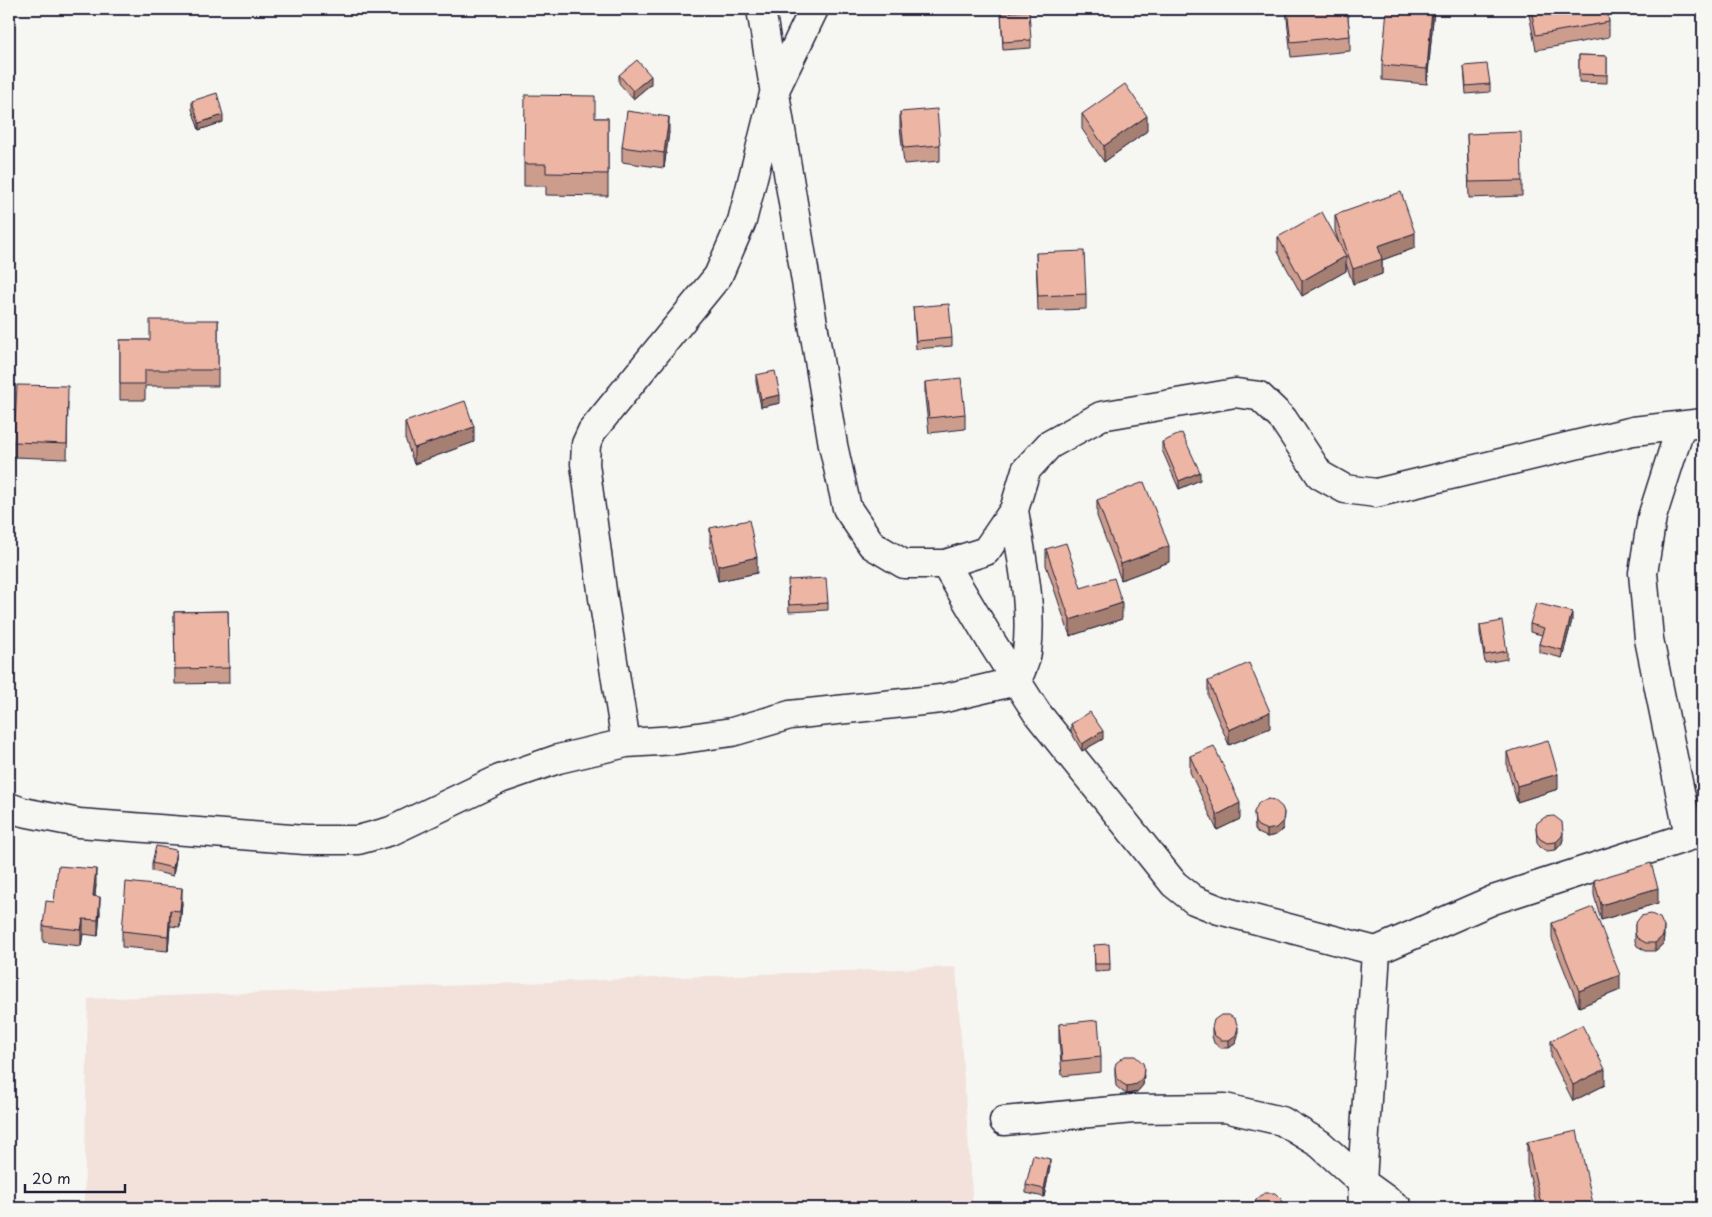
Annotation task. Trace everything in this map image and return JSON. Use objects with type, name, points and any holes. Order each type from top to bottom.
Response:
[{"type":"street","points":[[761,9],[833,445],[847,508],[872,545],[904,564],[946,564],[986,551],[1014,510],[1026,470],[1048,445],[1102,416],[1235,393],[1259,396],[1283,419],[1320,475],[1345,489],[1376,493],[1633,431],[1692,424]]},
{"type":"street","points":[[626,743],[603,598],[586,473],[586,444],[592,431],[718,276],[742,222],[775,90],[814,9]]},
{"type":"street","points":[[946,564],[991,641],[1037,713],[1174,884],[1194,900],[1219,910],[1376,951],[1493,900],[1696,834],[1649,639],[1643,573],[1652,517],[1692,424]]},
{"type":"street","points":[[1014,510],[1028,602],[1029,629],[1027,654],[1017,681]]},
{"type":"street","points":[[9,807],[23,812],[79,823],[305,840],[358,840],[391,831],[500,778],[558,759],[626,743],[676,740],[732,732],[790,715],[941,698],[1017,681]]},
{"type":"street","points":[[1363,1208],[1362,1182],[1376,951]]},
{"type":"street","points":[[1004,1121],[1134,1109],[1225,1108],[1282,1121],[1320,1144],[1362,1182],[1398,1208]]},
{"type":"shaded area","points":[[956,967],[973,1208],[84,1208],[88,999]]},
{"type":"building","points":[[1287,9],[1347,9],[1350,36],[1291,42]]},
{"type":"building","points":[[1387,9],[1432,9],[1427,69],[1382,65]]},
{"type":"building","points":[[1531,9],[1607,9],[1609,22],[1536,35]]},
{"type":"building","points":[[1029,11],[1031,40],[1003,42],[1001,13]]},
{"type":"building","points":[[1579,55],[1607,56],[1607,75],[1579,74]]},
{"type":"building","points":[[637,60],[651,76],[633,91],[619,75]]},
{"type":"building","points":[[1487,64],[1490,84],[1466,86],[1464,66]]},
{"type":"building","points":[[1125,84],[1147,116],[1104,146],[1082,114]]},
{"type":"building","points":[[217,93],[223,115],[199,123],[192,101]]},
{"type":"building","points":[[525,95],[595,96],[595,118],[608,118],[608,174],[546,173],[546,164],[524,164]]},
{"type":"building","points":[[937,109],[940,145],[904,148],[900,112]]},
{"type":"building","points":[[627,111],[669,117],[664,153],[622,147]]},
{"type":"building","points":[[1521,132],[1522,181],[1469,182],[1467,134]]},
{"type":"building","points":[[1401,192],[1415,233],[1378,246],[1382,259],[1353,269],[1335,215]]},
{"type":"building","points":[[1322,212],[1346,256],[1302,281],[1278,237]]},
{"type":"building","points":[[1084,251],[1086,294],[1038,296],[1036,253]]},
{"type":"building","points":[[949,304],[952,338],[916,341],[913,307]]},
{"type":"building","points":[[150,320],[218,320],[218,370],[145,370],[145,384],[120,384],[120,340],[150,340]]},
{"type":"building","points":[[775,371],[780,395],[761,399],[756,375]]},
{"type":"building","points":[[961,378],[965,414],[929,418],[925,382]]},
{"type":"building","points":[[17,385],[68,386],[67,444],[14,442]]},
{"type":"building","points":[[465,401],[474,427],[414,448],[405,422]]},
{"type":"building","points":[[1182,433],[1200,472],[1179,481],[1162,442]]},
{"type":"building","points":[[1144,482],[1169,546],[1121,564],[1097,500]]},
{"type":"building","points":[[749,520],[757,557],[718,566],[710,528]]},
{"type":"building","points":[[1066,543],[1081,588],[1114,578],[1122,603],[1070,620],[1046,549]]},
{"type":"building","points":[[826,578],[828,603],[789,605],[788,580]]},
{"type":"building","points":[[1536,603],[1572,612],[1562,650],[1539,644],[1544,628],[1530,624]]},
{"type":"building","points":[[228,611],[229,668],[175,669],[174,612]]},
{"type":"building","points":[[1502,621],[1507,651],[1485,655],[1480,625]]},
{"type":"building","points":[[1249,663],[1270,712],[1229,730],[1208,681]]},
{"type":"building","points":[[1090,712],[1103,731],[1082,744],[1071,724]]},
{"type":"building","points":[[1548,740],[1558,774],[1517,786],[1507,752]]},
{"type":"building","points":[[1214,746],[1240,803],[1217,815],[1190,756]]},
{"type":"building","points":[[1269,799],[1274,800],[1282,807],[1284,812],[1283,821],[1276,828],[1267,830],[1258,826],[1255,822],[1254,812],[1259,802]]},
{"type":"building","points":[[1554,816],[1562,822],[1562,836],[1556,842],[1547,843],[1537,835],[1537,823],[1545,817]]},
{"type":"building","points":[[156,846],[176,850],[173,868],[152,863]]},
{"type":"building","points":[[1651,863],[1658,888],[1601,905],[1594,880]]},
{"type":"building","points":[[58,866],[96,869],[93,896],[100,897],[98,920],[83,919],[81,930],[43,926],[46,901],[54,902]]},
{"type":"building","points":[[126,882],[182,888],[180,911],[170,910],[168,936],[122,931]]},
{"type":"building","points":[[1593,907],[1620,975],[1579,991],[1552,923]]},
{"type":"building","points":[[1651,914],[1660,918],[1664,927],[1663,936],[1655,943],[1646,943],[1637,938],[1635,924],[1641,916]]},
{"type":"building","points":[[1109,944],[1110,964],[1095,964],[1094,945]]},
{"type":"building","points":[[1221,1015],[1229,1015],[1235,1019],[1238,1027],[1236,1035],[1229,1040],[1221,1040],[1214,1035],[1212,1028],[1214,1020]]},
{"type":"building","points":[[1098,1020],[1101,1057],[1062,1061],[1059,1024]]},
{"type":"building","points":[[1582,1025],[1605,1069],[1573,1085],[1551,1041]]},
{"type":"building","points":[[1125,1056],[1135,1056],[1143,1063],[1143,1077],[1137,1084],[1127,1086],[1116,1078],[1116,1063]]},
{"type":"building","points":[[1577,1131],[1594,1208],[1542,1208],[1527,1142]]},
{"type":"building","points":[[1033,1155],[1050,1159],[1044,1189],[1026,1185]]},
{"type":"building","points":[[1264,1193],[1275,1193],[1282,1200],[1283,1208],[1255,1208],[1256,1200]]}]
